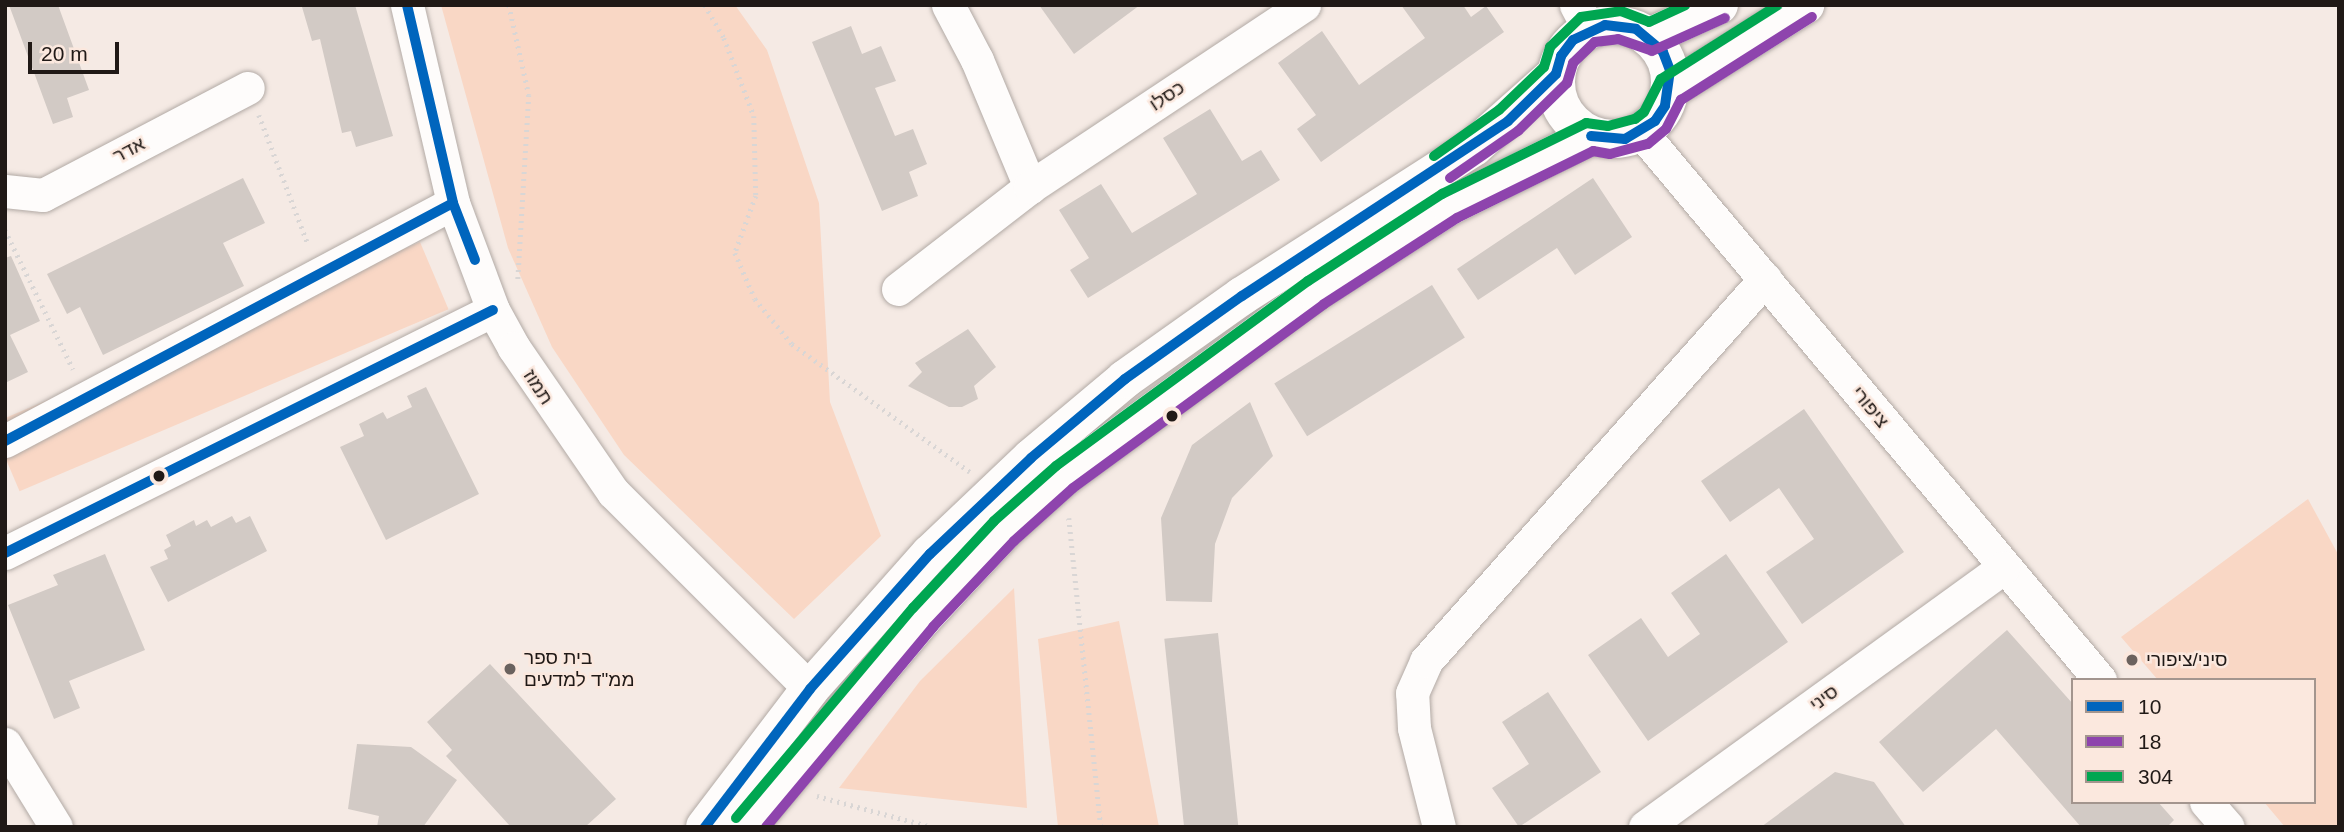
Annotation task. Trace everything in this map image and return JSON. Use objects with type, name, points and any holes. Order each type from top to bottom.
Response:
[{"type":"street","name":"תמוז","points":[[407,5],[453,203],[505,302],[547,403],[613,492],[810,689]]},
{"type":"street","points":[[948,5],[977,60],[1030,187]]},
{"type":"street","name":"כסלו","points":[[898,289],[1030,187],[1304,5]]},
{"type":"street","points":[[1649,37],[1719,5]]},
{"type":"street","points":[[1670,90],[1662,52],[1649,37],[1620,25],[1583,17],[1562,56],[1556,74],[1563,111],[1591,136],[1608,140],[1642,132],[1655,121],[1670,90],[1805,5]]},
{"type":"street","points":[[705,827],[810,689],[930,554],[996,491],[1125,379],[1242,296],[1474,147],[1556,74]]},
{"type":"street","name":"אדר","points":[[5,191],[43,195],[248,88]]},
{"type":"street","name":"ציפורי","points":[[1642,132],[2003,568],[2098,678]]},
{"type":"street","points":[[747,827],[923,618],[1004,531],[1064,477],[1316,292],[1450,206],[1591,136]]},
{"type":"street","points":[[5,441],[318,271],[453,203]]},
{"type":"street","points":[[1439,827],[1414,728],[1412,693],[1426,660],[1765,279]]},
{"type":"street","points":[[5,553],[505,302]]},
{"type":"street","name":"סיני","points":[[1645,827],[2003,568]]},
{"type":"street","points":[[5,744],[18,797],[56,827]]},
{"type":"street","points":[[2208,804],[2228,827]]},
{"type":"path","points":[[505,302],[529,95],[509,5]]},
{"type":"path","points":[[705,5],[724,38],[754,116],[757,196],[736,253],[755,299],[792,344],[996,491]]},
{"type":"path","points":[[248,88],[318,271]]},
{"type":"path","points":[[5,230],[87,398]]},
{"type":"path","points":[[1064,477],[1101,827]]},
{"type":"path","points":[[779,786],[932,827]]},
{"type":"shaded area","points":[[441,5],[735,5],[767,50],[819,203],[830,402],[881,536],[794,619],[624,455],[552,347],[508,248]]},
{"type":"shaded area","points":[[420,242],[449,309],[20,491],[5,457],[5,418]]},
{"type":"shaded area","points":[[2308,499],[2339,556],[2339,827],[2285,827],[2266,804],[2316,804],[2316,678],[2156,678],[2121,637]]},
{"type":"shaded area","points":[[1014,588],[1027,808],[839,788],[920,681]]},
{"type":"shaded area","points":[[1119,621],[1159,827],[1058,827],[1038,639]]},
{"type":"building","points":[[9,5],[58,5],[89,90],[67,98],[73,117],[53,124]]},
{"type":"building","points":[[355,5],[393,136],[356,147],[351,131],[342,133],[320,39],[312,41],[302,7]]},
{"type":"building","points":[[1039,5],[1140,5],[1074,54]]},
{"type":"building","points":[[1401,5],[1463,5],[1471,17],[1486,6],[1504,32],[1321,162],[1297,129],[1316,115],[1278,63],[1322,31],[1359,85],[1425,38]]},
{"type":"building","points":[[851,26],[862,54],[881,46],[896,81],[875,88],[895,136],[913,129],[927,164],[909,172],[918,196],[882,211],[812,42]]},
{"type":"building","points":[[1210,109],[1242,161],[1261,150],[1280,180],[1088,298],[1070,270],[1089,258],[1059,210],[1101,184],[1132,233],[1197,194],[1163,138]]},
{"type":"building","points":[[243,178],[265,223],[223,243],[244,286],[103,355],[80,307],[67,314],[47,274]]},
{"type":"building","points":[[1593,178],[1632,237],[1575,275],[1557,248],[1478,300],[1457,269]]},
{"type":"building","points":[[11,256],[40,321],[10,335],[28,372],[5,383],[5,258]]},
{"type":"building","points":[[1432,285],[1465,338],[1307,436],[1274,384]]},
{"type":"building","points":[[968,329],[996,367],[974,386],[978,399],[962,407],[949,407],[908,386],[922,372],[915,363]]},
{"type":"building","points":[[426,387],[479,494],[386,540],[340,447],[364,436],[359,424],[383,412],[387,419],[412,407],[407,396]]},
{"type":"building","points":[[1250,402],[1273,456],[1232,498],[1215,544],[1212,602],[1166,601],[1161,518],[1192,445]]},
{"type":"building","points":[[1804,409],[1904,552],[1802,624],[1766,572],[1814,539],[1779,488],[1730,522],[1701,481]]},
{"type":"building","points":[[232,516],[236,523],[250,516],[267,551],[168,602],[150,567],[168,559],[164,550],[171,546],[166,535],[194,520],[196,526],[207,520],[211,527]]},
{"type":"building","points":[[105,554],[145,650],[69,681],[80,708],[54,719],[8,605],[58,585],[53,575]]},
{"type":"building","points":[[1726,554],[1788,642],[1648,741],[1588,655],[1641,618],[1668,657],[1700,634],[1671,593]]},
{"type":"building","points":[[2007,630],[2071,702],[2071,804],[2160,804],[2174,820],[2167,827],[2081,827],[1996,729],[1923,792],[1879,742]]},
{"type":"building","points":[[1218,633],[1238,827],[1184,827],[1164,639]]},
{"type":"building","points":[[490,664],[616,799],[585,827],[511,827],[446,756],[452,750],[427,722]]},
{"type":"building","points":[[1548,692],[1601,772],[1519,827],[1492,788],[1529,764],[1502,722]]},
{"type":"building","points":[[357,744],[411,747],[457,780],[423,827],[377,827],[379,816],[348,809]]},
{"type":"building","points":[[1835,772],[1874,782],[1906,827],[1761,827]]},
{"type":"transit line","name":"10","points":[[407,5],[453,203],[475,260]]},
{"type":"transit line","name":"304","points":[[1434,156],[1499,110],[1544,67],[1550,47],[1581,17],[1621,11],[1649,22],[1685,5]]},
{"type":"transit line","name":"304","points":[[736,818],[913,608],[994,521],[1056,466],[1308,281],[1442,194],[1586,123],[1608,126],[1635,119],[1644,112],[1661,79],[1778,5]]},
{"type":"transit line","name":"18","points":[[766,827],[933,627],[1014,541],[1073,488],[1324,304],[1457,218],[1593,151],[1610,154],[1648,144],[1666,129],[1681,100],[1812,17]]},
{"type":"transit line","name":"18","points":[[1450,178],[1518,131],[1567,83],[1573,63],[1595,42],[1618,39],[1652,51],[1725,18]]},
{"type":"transit line","name":"10","points":[[705,827],[810,689],[930,554],[1031,458],[1125,379],[1242,296],[1508,121],[1556,74],[1561,56],[1573,40],[1605,25],[1636,29],[1663,52],[1670,70],[1665,106],[1655,121],[1625,139],[1591,136]]},
{"type":"transit line","name":"10","points":[[5,441],[453,203]]},
{"type":"transit line","name":"10","points":[[5,553],[493,310]]},
{"type":"place","name":"סיני/ציפורי","points":[[2132,660]]},
{"type":"place","name":"בית ספר ממ\"ד למדעים","points":[[510,669]]}]
